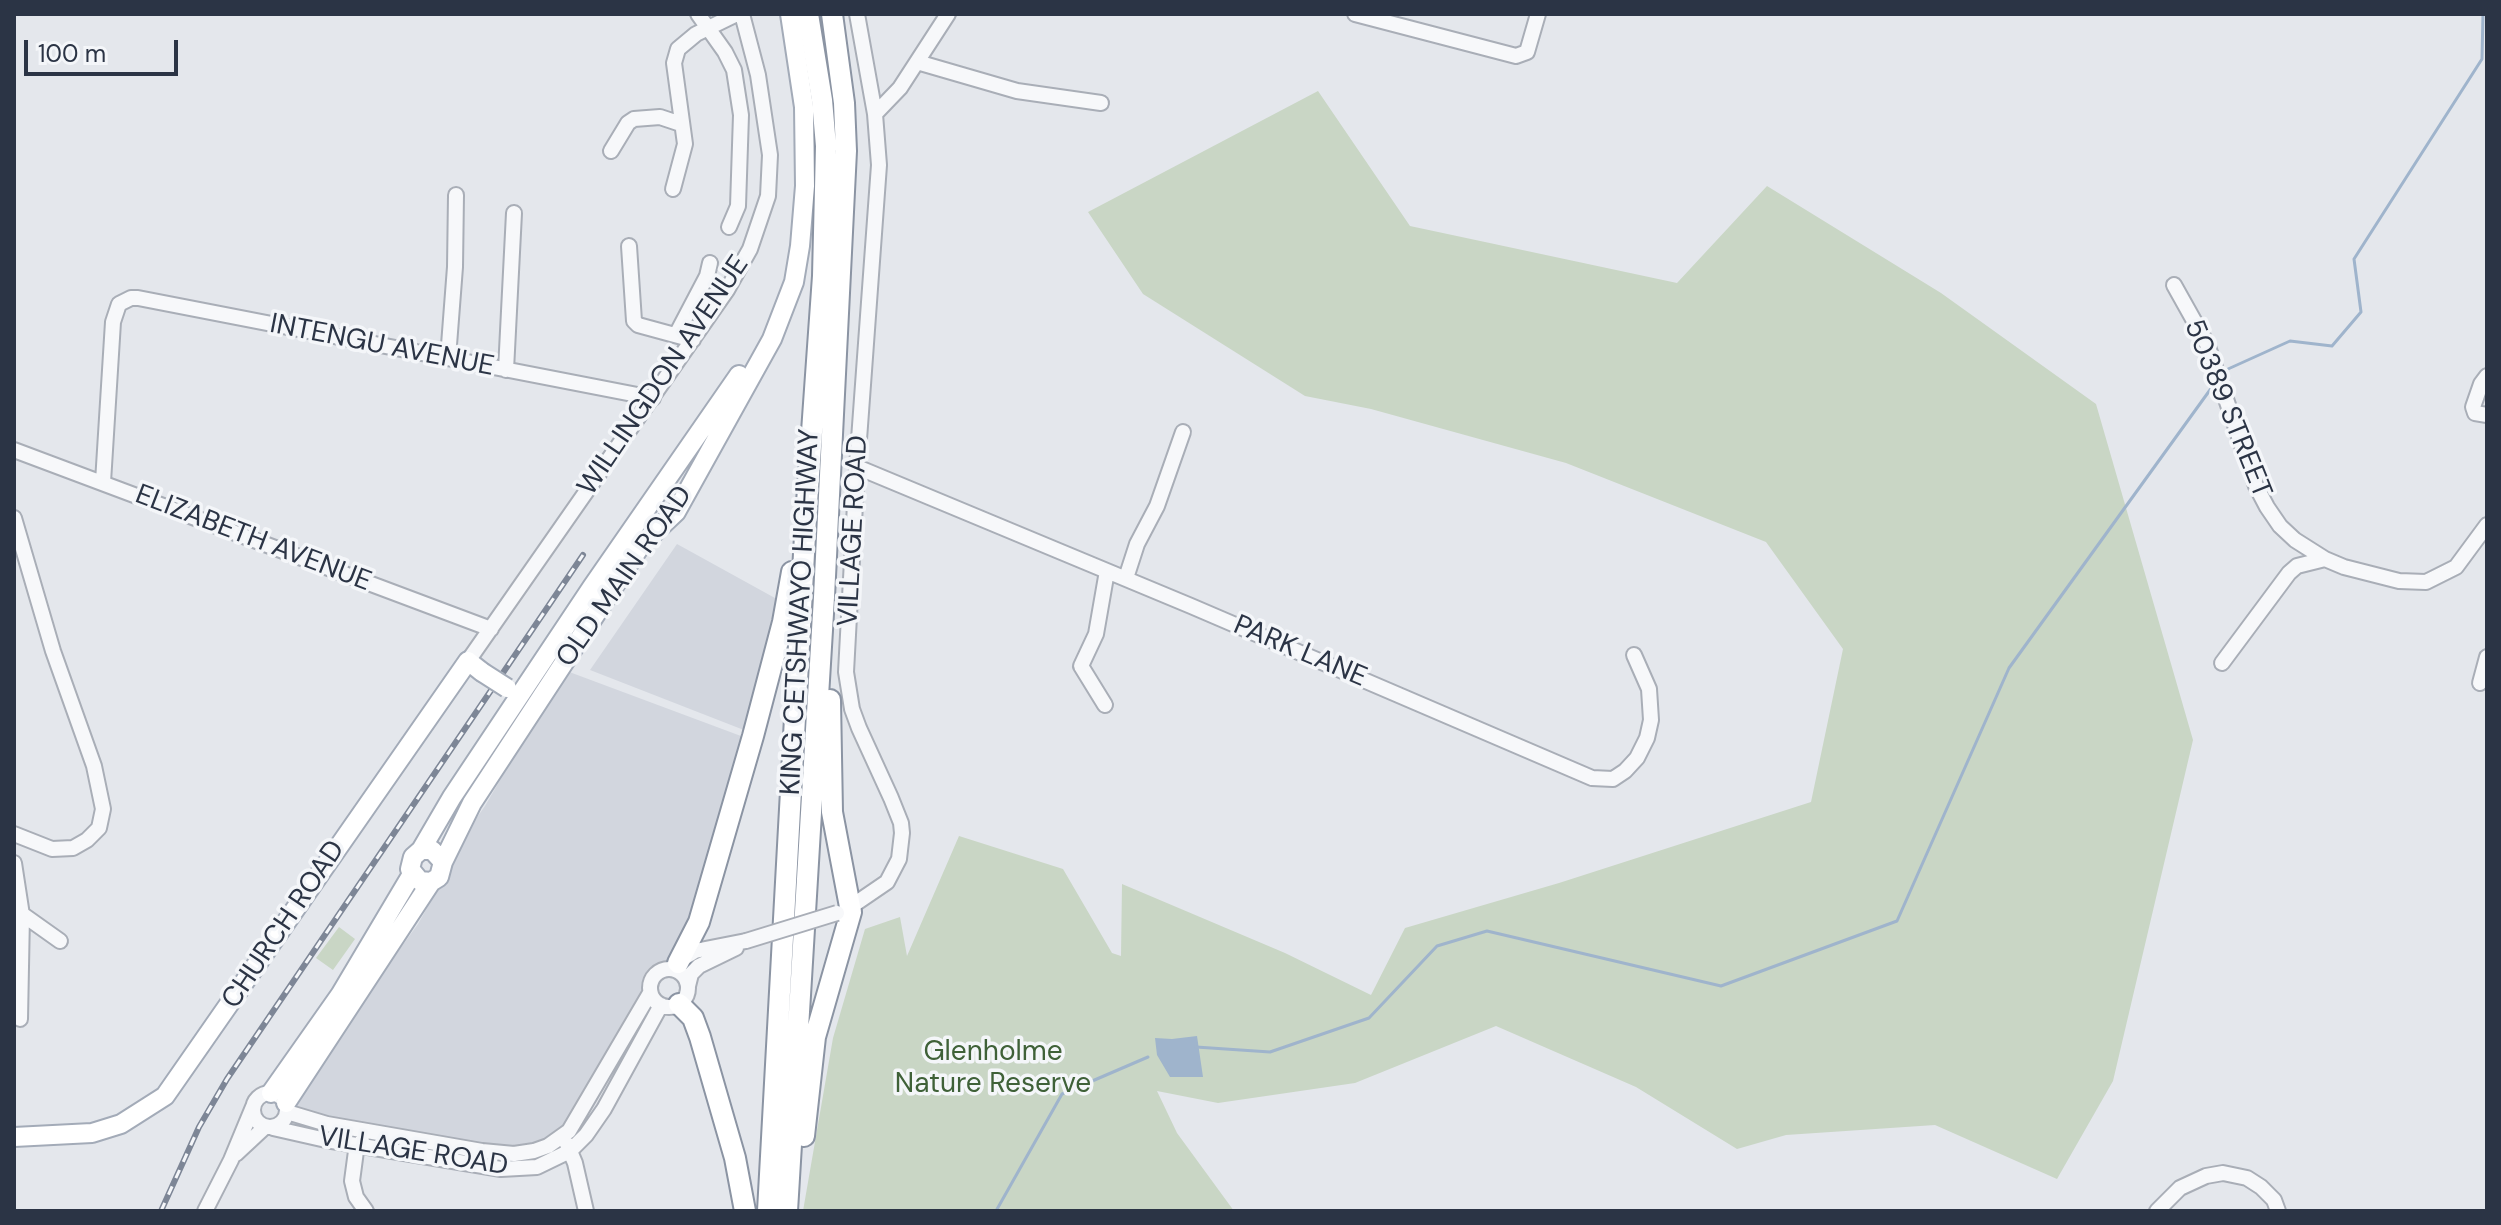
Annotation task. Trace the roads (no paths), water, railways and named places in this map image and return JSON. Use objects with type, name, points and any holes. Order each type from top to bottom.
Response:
[{"type":"highway","name":"KING CETSHWAYO HIGHWAY","points":[[768,1211],[806,517],[823,276],[826,146],[808,14]]},
{"type":"highway","name":"KING CETSHWAYO HIGHWAY","points":[[790,1211],[846,151],[844,103],[832,14]]},
{"type":"highway","points":[[676,966],[699,922],[783,622],[806,517]]},
{"type":"highway","points":[[790,1211],[815,1037],[828,985],[850,920],[851,906],[851,886],[843,874],[832,812],[830,653],[824,597]]},
{"type":"highway","points":[[676,999],[693,1018],[704,1047],[735,1158],[745,1211]]},
{"type":"main road","name":"OLD MAIN ROAD","points":[[443,862],[472,803],[612,586],[641,545],[674,515],[705,469],[772,339],[794,282],[805,186],[804,107],[790,14]]},
{"type":"main road","name":"OLD MAIN ROAD","points":[[421,850],[452,797],[592,587],[774,328]]},
{"type":"main road","points":[[676,465],[691,463],[705,469]]},
{"type":"main road","points":[[658,490],[676,488],[683,501]]},
{"type":"main road","points":[[469,670],[507,688],[529,682]]},
{"type":"main road","name":"CHURCH ROAD","points":[[14,1137],[92,1133],[121,1124],[165,1096],[469,670]]},
{"type":"main road","points":[[507,688],[511,702],[509,712]]},
{"type":"main road","points":[[281,1103],[431,882],[439,877],[443,862],[432,850],[421,850],[410,863],[412,874],[420,881],[431,882]]},
{"type":"main road","points":[[281,1103],[340,995],[412,874]]},
{"type":"street","points":[[698,14],[734,70],[741,115],[738,206],[729,227]]},
{"type":"street","points":[[673,189],[685,144],[674,63],[678,49],[696,34],[739,14]]},
{"type":"street","name":"WILLINGDON AVENUE","points":[[469,670],[491,629],[693,340],[750,249],[768,196],[770,177],[767,120],[758,75],[739,14]]},
{"type":"street","name":"VILLAGE ROAD","points":[[676,966],[695,951],[746,941],[851,906],[882,888],[893,874],[899,859],[901,823],[859,728],[849,692],[846,655],[879,165],[875,114],[857,14]]},
{"type":"street","points":[[875,114],[900,88],[948,14]]},
{"type":"street","points":[[1355,14],[1516,56],[1527,52],[1538,14]]},
{"type":"street","points":[[917,62],[1017,91],[1101,103]]},
{"type":"street","points":[[611,151],[628,123],[634,119],[660,117],[681,124]]},
{"type":"street","points":[[448,358],[455,267],[456,195]]},
{"type":"street","points":[[506,370],[514,213]]},
{"type":"street","points":[[629,246],[634,321],[693,340]]},
{"type":"street","points":[[676,335],[707,276],[710,263]]},
{"type":"street","name":"50389 STREET","points":[[2174,285],[2207,344],[2256,486],[2280,526],[2295,540],[2325,559],[2399,581],[2426,582],[2456,567],[2487,525]]},
{"type":"street","name":"INTENGU AVENUE","points":[[103,482],[115,310],[125,299],[138,298],[653,398]]},
{"type":"street","points":[[2487,376],[2473,407],[2475,413],[2487,415]]},
{"type":"street","points":[[1126,578],[1137,544],[1163,492],[1183,432]]},
{"type":"street","name":"ELIZABETH AVENUE","points":[[14,450],[491,629]]},
{"type":"street","name":"PARK LANE","points":[[857,467],[1603,780],[1613,779],[1625,771],[1637,758],[1647,738],[1651,720],[1649,689],[1634,655]]},
{"type":"street","points":[[14,518],[53,651],[94,766],[103,809],[99,828],[73,848],[52,849],[14,834]]},
{"type":"street","points":[[2222,663],[2289,573],[2297,566],[2325,559]]},
{"type":"street","points":[[1105,705],[1081,666],[1096,634],[1107,571]]},
{"type":"street","points":[[2480,683],[2487,657]]},
{"type":"street","points":[[14,863],[22,914],[20,1019]]},
{"type":"street","points":[[22,914],[60,941]]},
{"type":"street","name":"VILLAGE ROAD","points":[[269,1127],[509,1169],[537,1167],[570,1151],[586,1135],[691,974],[699,966],[746,941]]},
{"type":"street","points":[[586,1211],[570,1151],[563,1137],[579,1116],[650,993],[651,980],[657,972],[676,966],[682,973],[676,999],[650,993]]},
{"type":"street","points":[[205,1211],[257,1098],[281,1103],[284,1120],[269,1127],[231,1160]]},
{"type":"street","name":"VILLAGE ROAD","points":[[281,1103],[316,1122],[514,1154],[534,1151],[563,1137]]},
{"type":"street","points":[[253,1107],[256,1121],[269,1127]]},
{"type":"street","points":[[366,1211],[356,1197],[352,1181],[358,1145],[371,1132]]},
{"type":"street","points":[[2157,1211],[2180,1188],[2206,1176],[2223,1173],[2247,1178],[2261,1187],[2274,1200],[2278,1211]]},
{"type":"water","points":[[1197,1036],[1203,1077],[1170,1077],[1157,1055],[1155,1038]]},
{"type":"waterway","points":[[2228,369],[2290,341],[2332,346],[2361,312],[2354,259],[2482,59],[2483,14]]},
{"type":"waterway","points":[[1196,1047],[1270,1052],[1369,1018],[1437,946],[1487,931],[1721,986],[1897,921],[2009,668],[2215,383]]},
{"type":"waterway","points":[[996,1211],[1062,1094],[1148,1057]]},
{"type":"railway","points":[[161,1211],[199,1127],[227,1079],[583,555]]},
{"type":"park label","name":"Glenholme Nature Reserve","points":[[993,1069]]}]
